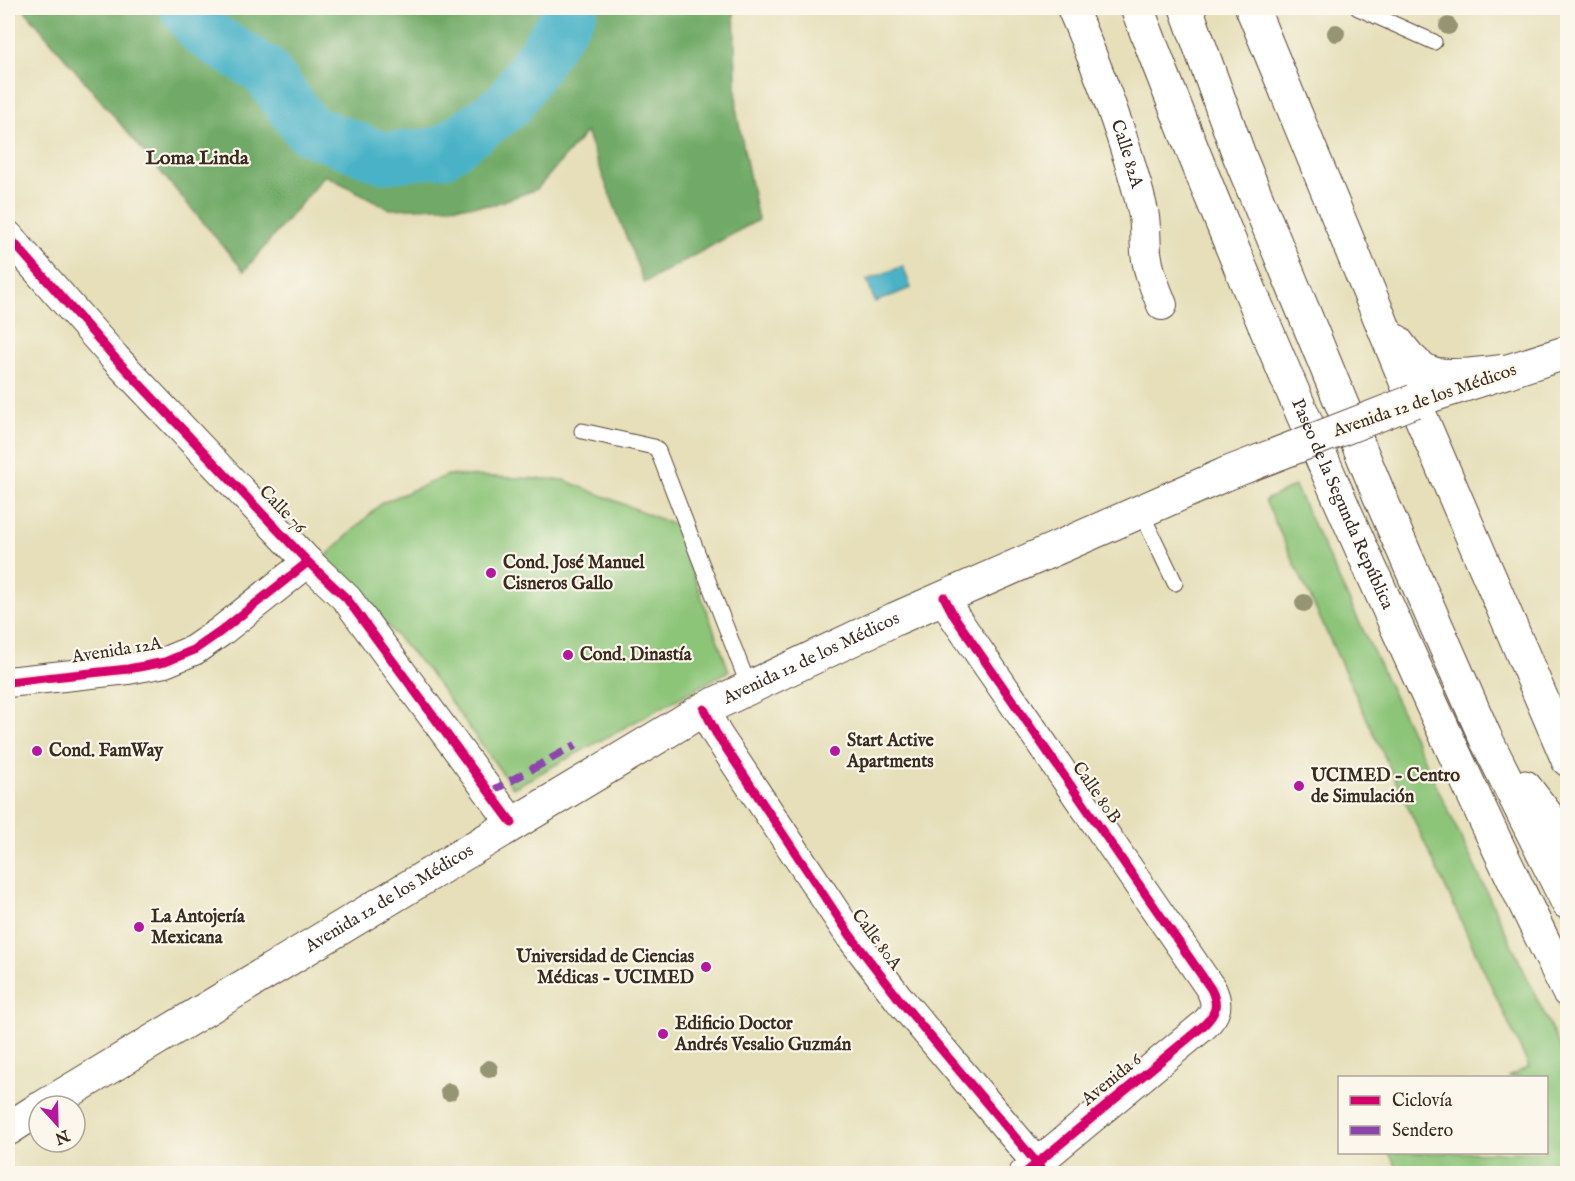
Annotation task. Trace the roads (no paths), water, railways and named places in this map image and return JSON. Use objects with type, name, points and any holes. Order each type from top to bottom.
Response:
[{"type":"main road","name":"Paseo de la Segunda República","points":[[1137,8],[1196,162],[1346,517],[1506,866],[1568,991]]},
{"type":"main road","name":"Paseo de la Segunda República","points":[[1186,8],[1253,188],[1380,497],[1485,737],[1568,903]]},
{"type":"main road","points":[[1252,8],[1414,401],[1568,760]]},
{"type":"main road","points":[[1383,325],[1412,361],[1428,372],[1449,376],[1509,371]]},
{"type":"main road","name":"Avenida 12 de los Médicos","points":[[65,1094],[704,709],[944,597],[1226,474],[1414,401],[1568,352]]},
{"type":"main road","points":[[1485,737],[1568,843]]},
{"type":"main road","points":[[8,1128],[27,1116]]},
{"type":"street","name":"Calle 82A","points":[[1072,8],[1103,82],[1130,166],[1144,214],[1150,273],[1162,305]]},
{"type":"street","name":"Calle 76","points":[[8,236],[115,358],[308,562],[347,599],[512,823]]},
{"type":"street","name":"Avenida 12A","points":[[8,682],[128,669],[165,662],[194,650],[308,562]]},
{"type":"street","name":"Calle 80B","points":[[944,597],[954,616],[1211,989],[1216,998],[1216,1009]]},
{"type":"street","name":"Calle 80A","points":[[704,709],[716,733],[850,936],[1036,1170]]},
{"type":"street","name":"Avenida 6","points":[[1036,1170],[1203,1026],[1213,1017],[1216,1009]]},
{"type":"lane","points":[[1358,8],[1434,42]]},
{"type":"lane","points":[[582,431],[654,447],[658,451],[749,687]]},
{"type":"lane","points":[[1140,510],[1175,583]]},
{"type":"water","points":[[903,266],[911,288],[875,302],[867,280]]},
{"type":"waterway","points":[[185,8],[204,33],[264,70],[309,130],[385,158],[443,152],[508,105],[573,8]]},
{"type":"place","name":"Cond. José Manuel Cisneros Gallo","points":[[491,573]]},
{"type":"place","name":"Cond. Dinastía","points":[[568,655]]},
{"type":"place","name":"Cond. FamWay","points":[[37,751]]},
{"type":"place","name":"Start Active Apartments","points":[[835,751]]},
{"type":"place","name":"UCIMED - Centro de Simulación","points":[[1299,786]]},
{"type":"place","name":"La Antojería Mexicana","points":[[139,927]]},
{"type":"place","name":"Universidad de Ciencias Médicas - UCIMED","points":[[706,967]]},
{"type":"place","name":"Edificio Doctor Andrés Vesalio Guzmán","points":[[663,1034]]},
{"type":"district","name":"Loma Linda","points":[[197,158]]}]
